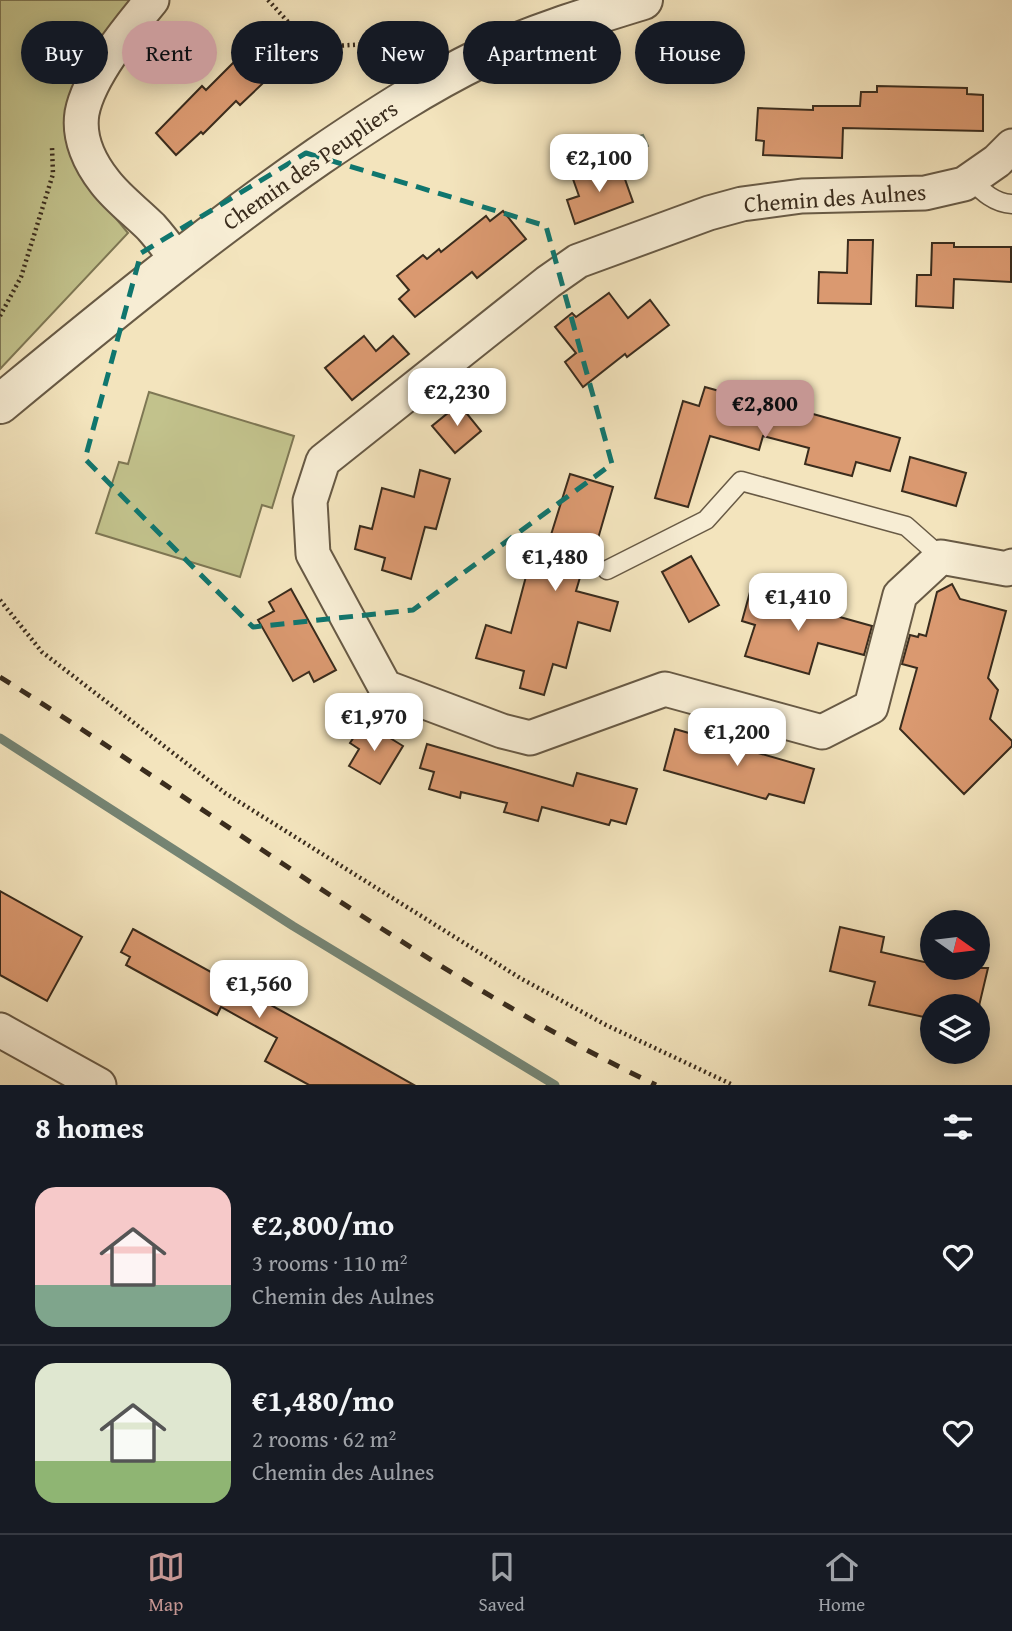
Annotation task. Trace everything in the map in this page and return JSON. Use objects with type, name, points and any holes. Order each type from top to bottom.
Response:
[{"type":"street","points":[[152,0],[125,33],[99,73],[82,112],[82,132],[91,162],[107,184],[153,229],[177,260]]},
{"type":"street","name":"Chemin des Peupliers","points":[[0,404],[177,260],[288,177],[410,96],[480,59],[538,33],[643,0]]},
{"type":"street","name":"Chemin des Aulnes","points":[[941,557],[900,595],[872,707],[822,732],[665,688],[530,738],[502,731],[385,687],[313,554],[310,501],[323,461],[578,261],[709,213],[742,204],[803,196],[925,193],[964,184],[1012,146]]},
{"type":"street","points":[[941,557],[1007,569],[1012,566]]},
{"type":"street","points":[[0,1030],[99,1085]]},
{"type":"lane","points":[[971,180],[984,193],[1005,204],[1012,204]]},
{"type":"lane","points":[[607,570],[706,520],[741,481],[906,526],[941,557]]},
{"type":"path","points":[[268,0],[302,37],[316,47],[357,45]]},
{"type":"path","points":[[0,600],[42,652],[225,793],[520,978],[606,1025],[733,1085]]},
{"type":"highlighted area","points":[[306,153],[546,226],[612,464],[413,610],[253,627],[85,459],[141,253]]},
{"type":"green space","points":[[0,0],[142,0],[132,21],[122,21],[122,43],[108,73],[108,21],[21,21],[21,84],[103,84],[73,149],[81,176],[128,233],[0,369]]},
{"type":"green space","points":[[149,392],[294,436],[272,508],[262,505],[240,577],[96,533],[119,462],[128,464]]},
{"type":"shaded area","points":[[643,135],[648,146],[638,153],[623,159],[606,158],[605,152],[615,142]]},
{"type":"building","points":[[231,65],[231,84],[262,84],[240,105],[236,101],[203,134],[201,132],[176,155],[156,133],[202,86],[206,90],[212,84],[217,84],[217,79]]},
{"type":"building","points":[[877,86],[967,88],[967,94],[983,95],[983,131],[843,128],[842,158],[763,155],[764,141],[756,140],[758,108],[813,110],[813,106],[860,106],[861,92],[877,92]]},
{"type":"building","points":[[603,168],[605,174],[621,168],[633,202],[575,224],[567,200],[579,196],[573,179]]},
{"type":"building","points":[[503,211],[526,239],[477,278],[472,272],[415,317],[399,299],[409,290],[397,276],[423,255],[427,259],[439,249],[441,252],[486,216],[490,221]]},
{"type":"building","points":[[848,240],[873,240],[871,304],[818,303],[819,272],[847,273]]},
{"type":"building","points":[[932,243],[954,243],[954,247],[1011,247],[1011,282],[954,279],[953,308],[916,306],[917,275],[931,275]]},
{"type":"building","points":[[609,293],[628,318],[650,300],[669,325],[627,357],[625,354],[583,387],[565,362],[576,353],[555,327],[572,313],[576,317]]},
{"type":"building","points":[[364,336],[376,351],[393,336],[409,354],[352,400],[325,368]]},
{"type":"building","points":[[705,387],[737,396],[735,402],[782,413],[784,406],[900,438],[890,471],[856,462],[852,476],[805,464],[809,448],[763,436],[759,450],[710,436],[688,507],[655,498],[683,401],[699,406]]},
{"type":"building","points":[[459,404],[481,431],[455,453],[432,426]]},
{"type":"building","points":[[910,457],[966,473],[956,506],[902,491]]},
{"type":"building","points":[[420,470],[450,479],[436,529],[425,527],[411,579],[382,570],[385,558],[355,549],[360,526],[372,529],[382,488],[414,497]]},
{"type":"building","points":[[570,474],[613,487],[597,542],[591,540],[576,591],[618,602],[610,631],[578,622],[566,668],[553,664],[544,695],[520,688],[524,671],[476,658],[486,625],[511,633],[533,550],[545,554]]},
{"type":"building","points":[[691,556],[719,605],[689,622],[662,572]]},
{"type":"building","points":[[952,584],[960,599],[1006,611],[988,678],[998,690],[990,719],[1012,741],[1012,746],[964,794],[900,729],[917,668],[902,664],[910,635],[926,636],[937,592]]},
{"type":"building","points":[[291,589],[336,670],[314,682],[309,672],[293,681],[258,620],[274,611],[269,602]]},
{"type":"building","points":[[750,592],[872,626],[864,655],[818,643],[809,674],[745,656],[755,625],[742,621]]},
{"type":"building","points":[[364,722],[403,746],[380,784],[349,766],[359,749],[350,743]]},
{"type":"building","points":[[675,729],[814,769],[804,803],[769,794],[766,799],[664,770]]},
{"type":"building","points":[[427,744],[573,786],[577,773],[637,789],[626,824],[611,820],[609,825],[542,807],[538,821],[504,812],[507,803],[461,792],[460,798],[429,789],[434,772],[420,768]]},
{"type":"building","points":[[0,891],[82,937],[47,1001],[0,975]]},
{"type":"building","points":[[840,927],[884,937],[881,952],[920,961],[920,980],[985,980],[982,994],[920,994],[920,1016],[869,1005],[875,982],[830,971]]},
{"type":"building","points":[[133,929],[414,1085],[309,1085],[265,1061],[277,1038],[221,1007],[217,1015],[126,965],[130,957],[121,952]]},
{"type":"waterway","points":[[0,738],[293,926],[555,1085]]},
{"type":"railway","points":[[0,677],[404,943],[570,1041],[656,1085]]}]
